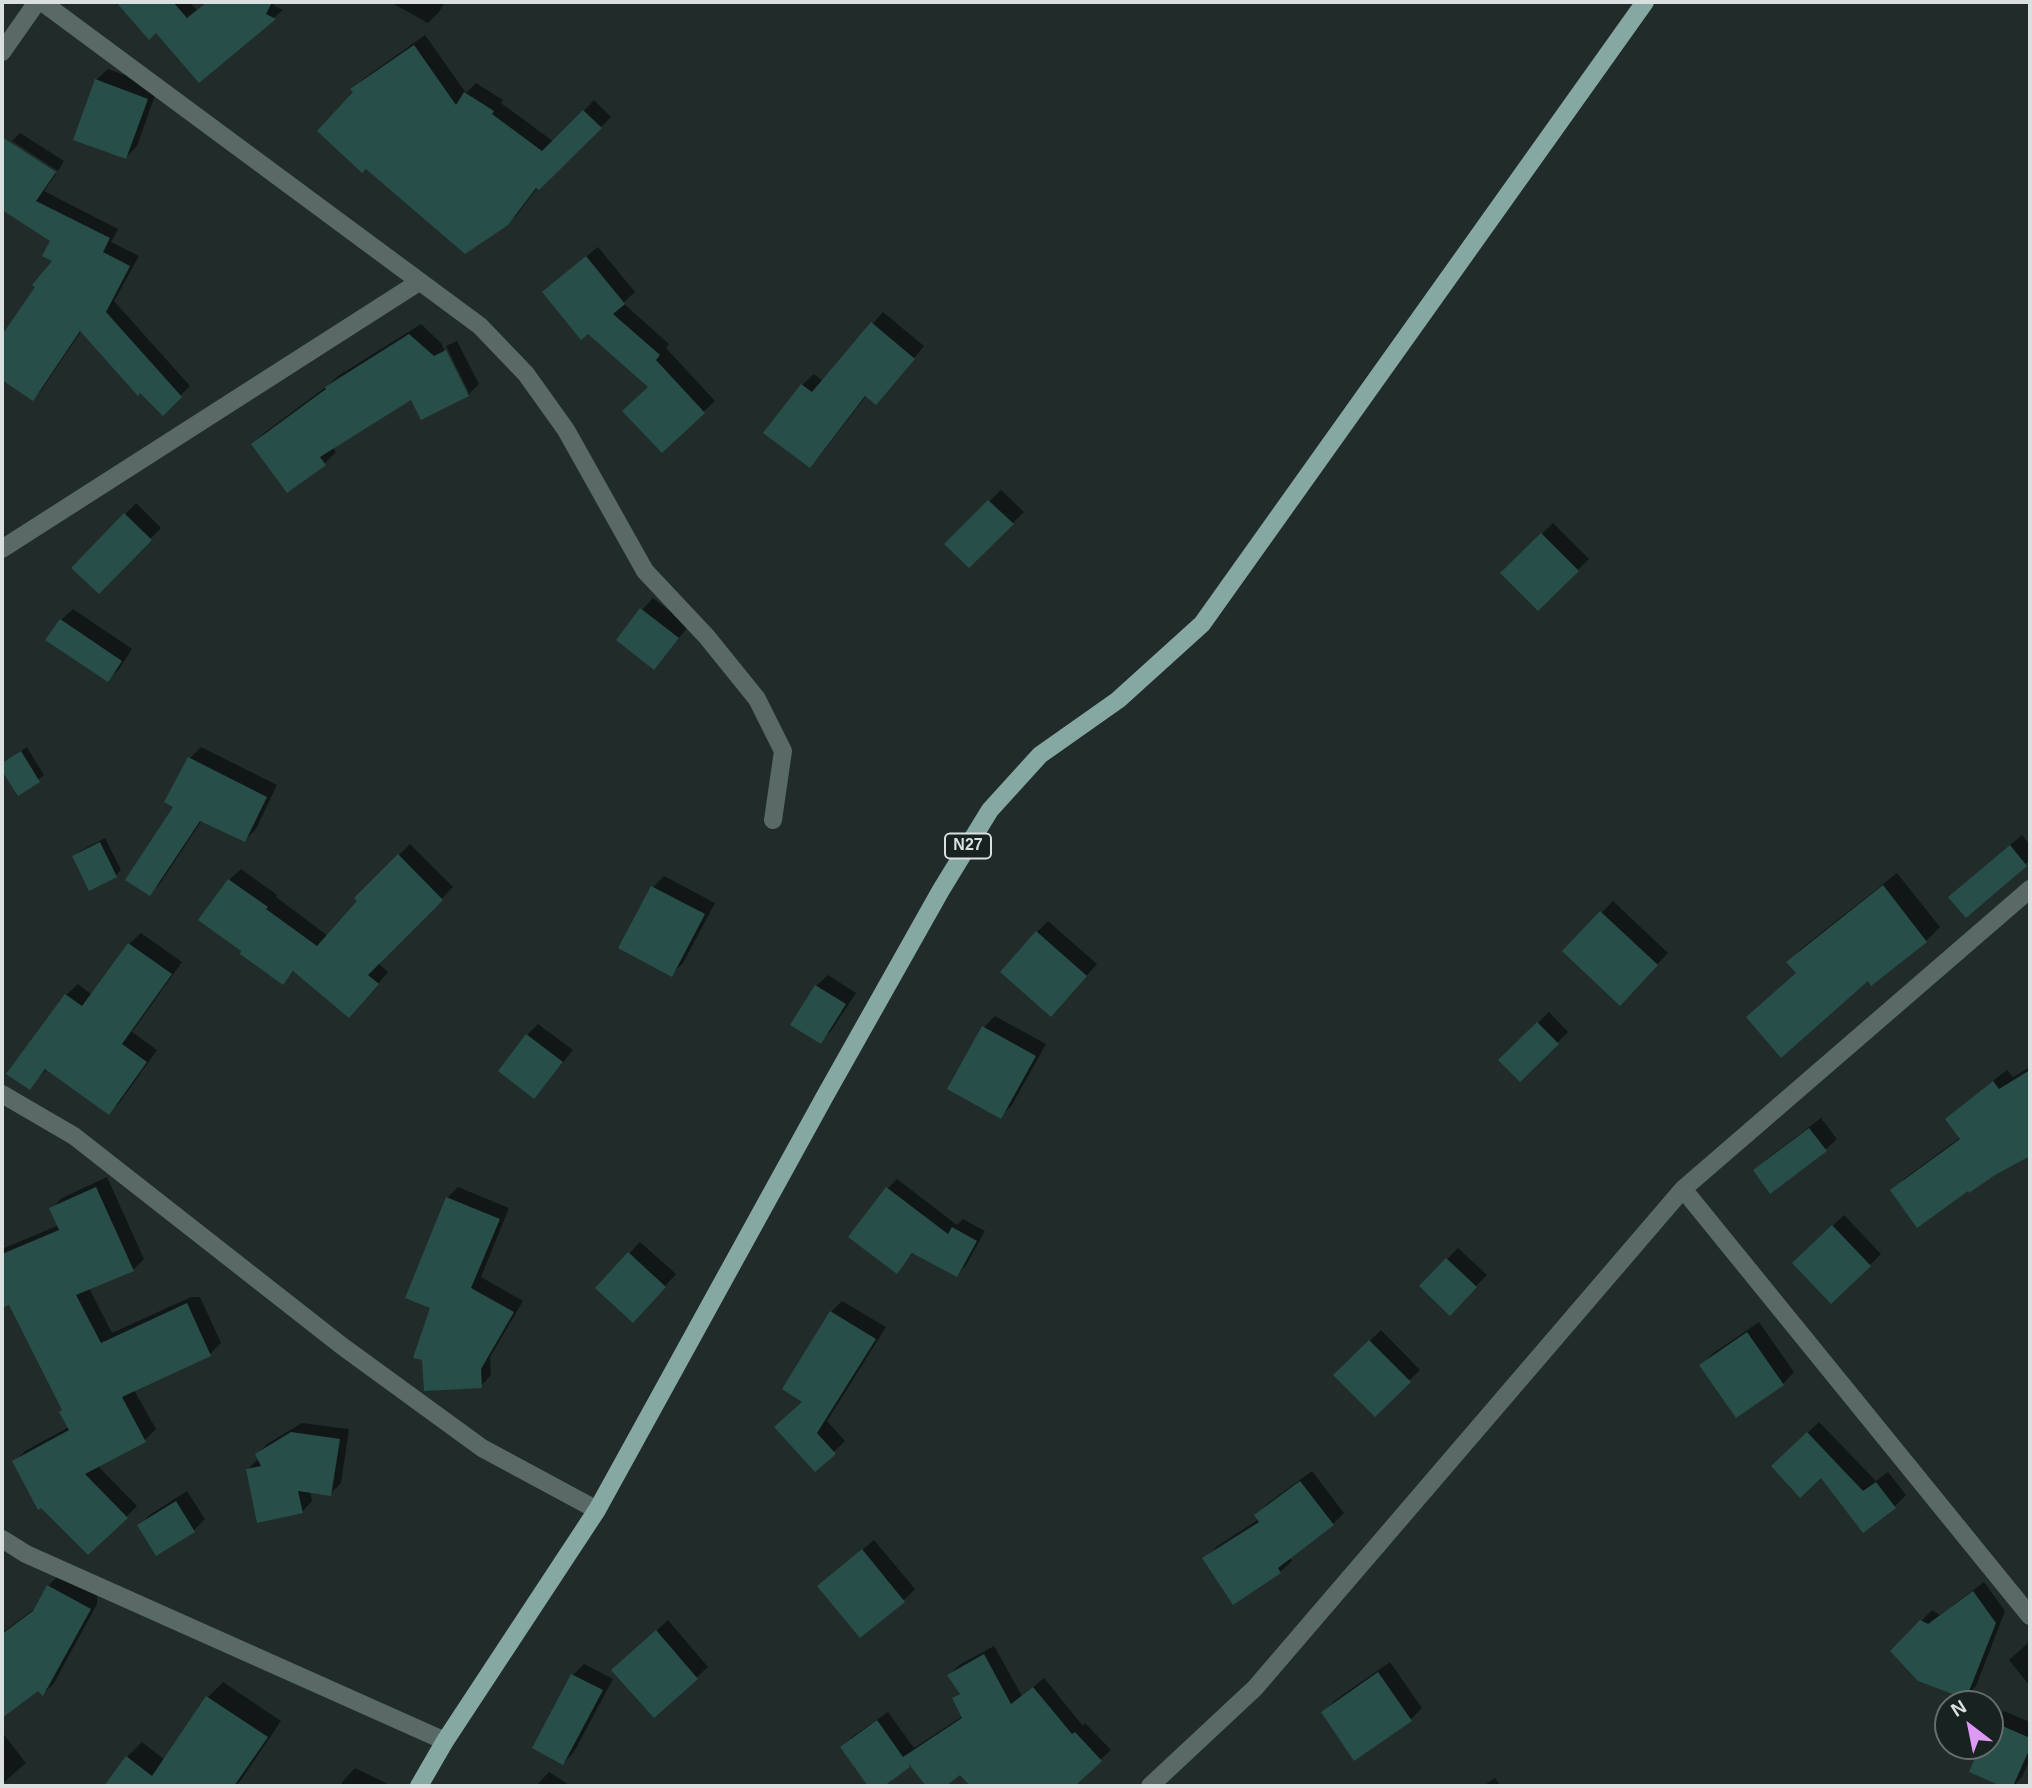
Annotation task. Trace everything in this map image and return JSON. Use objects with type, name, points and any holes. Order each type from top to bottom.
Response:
[{"type":"main road","name":"N27","points":[[419,1786],[445,1741],[597,1510],[941,890],[990,810],[1040,755],[1118,700],[1202,624],[1645,2]]},
{"type":"street","points":[[2,52],[40,2],[480,326],[526,374],[566,430],[645,571],[706,636],[757,699],[783,751],[773,820]]},
{"type":"street","points":[[2,549],[419,282]]},
{"type":"street","points":[[1150,1786],[1255,1688],[1683,1189],[2030,889]]},
{"type":"street","points":[[2,1094],[74,1136],[342,1346],[482,1448],[597,1510]]},
{"type":"street","points":[[1683,1189],[2030,1616]]},
{"type":"street","points":[[2,1539],[26,1554],[445,1741]]},
{"type":"building","points":[[116,2],[173,2],[187,18],[207,2],[272,2],[266,14],[276,19],[199,83],[156,33],[149,40]]},
{"type":"building","points":[[414,45],[456,105],[464,92],[494,111],[492,114],[542,151],[583,110],[602,128],[539,190],[536,188],[508,225],[465,254],[366,169],[362,173],[317,131],[353,92],[350,89]]},
{"type":"building","points":[[95,79],[148,99],[126,159],[73,140]]},
{"type":"building","points":[[2,137],[56,172],[36,201],[110,238],[103,252],[130,266],[106,312],[182,397],[163,416],[140,393],[138,396],[80,331],[33,401],[2,380],[2,335],[35,287],[32,285],[52,261],[42,256],[50,241],[2,210]]},
{"type":"building","points":[[586,256],[625,304],[613,314],[660,355],[656,360],[705,413],[662,453],[622,411],[648,387],[588,334],[581,340],[542,292]]},
{"type":"building","points":[[871,322],[915,359],[876,405],[865,396],[810,468],[763,433],[801,384],[812,392]]},
{"type":"building","points":[[409,334],[434,356],[446,350],[469,396],[421,420],[411,400],[320,457],[326,465],[287,493],[251,444],[326,389],[325,387]]},
{"type":"building","points":[[988,500],[1014,524],[969,568],[944,544]]},
{"type":"building","points":[[124,513],[152,540],[99,594],[71,568]]},
{"type":"building","points":[[1541,533],[1579,571],[1538,611],[1500,573]]},
{"type":"building","points":[[640,608],[679,638],[654,670],[616,640]]},
{"type":"building","points":[[60,619],[122,661],[108,682],[45,640]]},
{"type":"building","points":[[21,751],[40,782],[18,796],[2,771],[2,763]]},
{"type":"building","points":[[188,757],[267,797],[245,842],[200,821],[150,896],[125,880],[173,807],[164,802]]},
{"type":"building","points":[[100,842],[117,877],[89,891],[72,856]]},
{"type":"building","points":[[2010,845],[2027,866],[1966,918],[1948,897]]},
{"type":"building","points":[[398,854],[443,900],[368,975],[379,984],[349,1018],[293,971],[283,985],[198,920],[228,879],[317,946],[357,901],[354,898]]},
{"type":"building","points":[[1883,885],[1927,942],[1871,986],[1868,981],[1781,1058],[1746,1017],[1796,973],[1786,962]]},
{"type":"building","points":[[651,886],[705,914],[672,977],[618,948]]},
{"type":"building","points":[[1600,911],[1658,965],[1620,1006],[1562,951]]},
{"type":"building","points":[[1036,931],[1087,976],[1051,1017],[1000,972]]},
{"type":"building","points":[[128,943],[172,974],[122,1044],[147,1062],[109,1115],[45,1069],[30,1090],[6,1074],[65,994],[82,1006]]},
{"type":"building","points":[[815,985],[846,1004],[821,1044],[790,1025]]},
{"type":"building","points":[[1537,1022],[1559,1044],[1520,1082],[1498,1060]]},
{"type":"building","points":[[982,1026],[1036,1056],[1001,1119],[947,1089]]},
{"type":"building","points":[[526,1034],[563,1062],[534,1099],[498,1071]]},
{"type":"building","points":[[2030,1070],[2030,1156],[1969,1193],[1968,1191],[1917,1228],[1890,1190],[1960,1139],[1945,1119],[1993,1081],[1999,1089]]},
{"type":"building","points":[[1809,1128],[1827,1151],[1770,1194],[1753,1170]]},
{"type":"building","points":[[96,1187],[134,1271],[76,1295],[101,1343],[187,1303],[211,1356],[122,1397],[146,1442],[85,1474],[128,1518],[88,1555],[41,1508],[38,1510],[12,1461],[69,1430],[59,1412],[62,1410],[9,1305],[2,1308],[2,1254],[59,1230],[49,1208]]},
{"type":"building","points":[[886,1187],[948,1234],[952,1227],[977,1241],[957,1277],[912,1253],[897,1274],[848,1237]]},
{"type":"building","points":[[446,1197],[500,1219],[471,1288],[514,1312],[481,1369],[482,1388],[424,1391],[422,1360],[413,1358],[430,1308],[405,1298]]},
{"type":"building","points":[[1832,1225],[1871,1266],[1831,1304],[1792,1263]]},
{"type":"building","points":[[628,1252],[666,1287],[633,1323],[595,1288]]},
{"type":"building","points":[[1446,1258],[1477,1287],[1450,1316],[1419,1286]]},
{"type":"building","points":[[830,1311],[876,1339],[817,1433],[836,1454],[815,1472],[774,1427],[802,1402],[782,1389]]},
{"type":"building","points":[[1747,1332],[1784,1385],[1736,1418],[1699,1365]]},
{"type":"building","points":[[1369,1340],[1411,1382],[1375,1417],[1333,1375]]},
{"type":"building","points":[[291,1432],[340,1439],[331,1496],[298,1491],[303,1513],[257,1523],[246,1469],[261,1466],[255,1454]]},
{"type":"building","points":[[1807,1432],[1863,1491],[1876,1482],[1896,1508],[1863,1533],[1821,1478],[1800,1498],[1771,1466]]},
{"type":"building","points":[[1300,1481],[1334,1525],[1278,1568],[1281,1573],[1233,1605],[1202,1558],[1259,1522],[1254,1515]]},
{"type":"building","points":[[176,1501],[195,1532],[156,1556],[137,1525]]},
{"type":"building","points":[[862,1549],[905,1602],[860,1638],[817,1586]]},
{"type":"building","points":[[47,1585],[91,1609],[43,1696],[38,1691],[2,1718],[2,1634],[33,1611]]},
{"type":"building","points":[[1973,1591],[1996,1623],[1970,1690],[1942,1690],[1918,1681],[1890,1651],[1920,1620],[1928,1624]]},
{"type":"building","points":[[656,1630],[698,1679],[654,1718],[611,1670]]},
{"type":"building","points":[[984,1654],[1011,1704],[1033,1687],[1072,1734],[1075,1732],[1102,1761],[1075,1786],[970,1786],[960,1775],[946,1786],[926,1786],[908,1763],[910,1767],[884,1786],[868,1786],[840,1747],[877,1720],[903,1757],[962,1718],[952,1698],[960,1694],[947,1675]]},
{"type":"building","points":[[1378,1672],[1412,1721],[1354,1761],[1321,1712]]},
{"type":"building","points":[[571,1674],[603,1690],[563,1765],[532,1748]]},
{"type":"building","points":[[206,1696],[268,1737],[234,1786],[104,1786],[126,1756],[152,1776]]},
{"type":"building","points":[[2004,1727],[2030,1738],[2030,1748],[2013,1786],[2001,1786],[1969,1772],[1974,1760],[2004,1760]]}]
